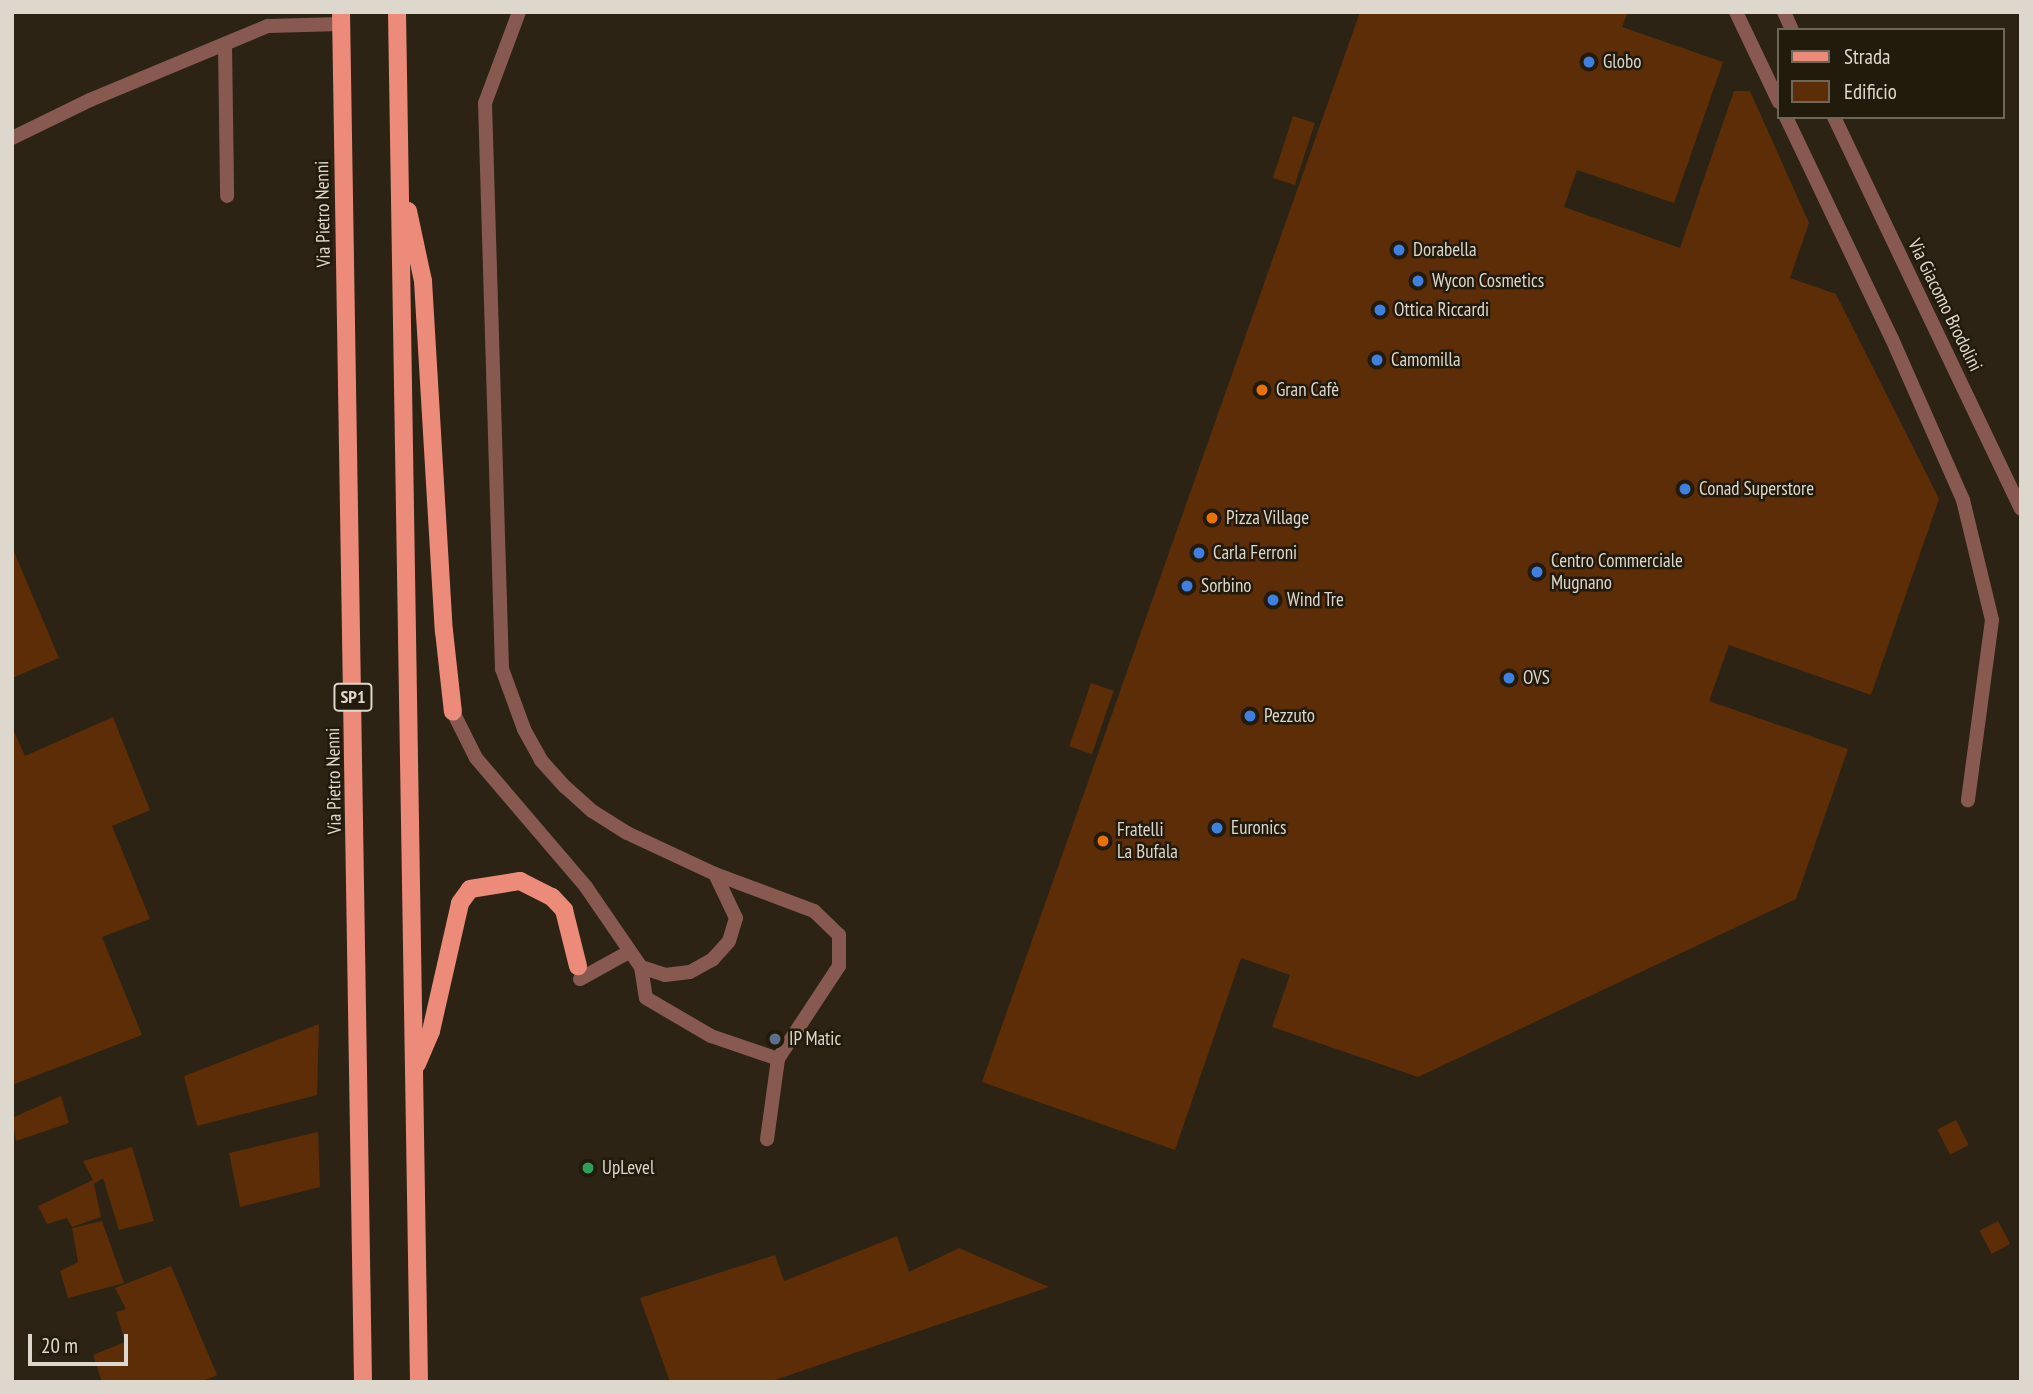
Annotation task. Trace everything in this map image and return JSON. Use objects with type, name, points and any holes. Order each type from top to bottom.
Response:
[{"type":"main road","points":[[397,12],[419,1382]]},
{"type":"main road","name":"Via Pietro Nenni","points":[[341,18],[363,1382]]},
{"type":"main road","points":[[400,170],[423,281],[444,631],[453,712]]},
{"type":"main road","points":[[414,1071],[431,1031],[460,903],[470,889],[520,881],[552,897],[564,910],[579,972]]},
{"type":"street","points":[[519,12],[485,103],[502,669],[524,729],[541,760],[565,787],[592,811],[627,833],[715,874],[814,911],[838,935],[839,966],[778,1059],[767,1139]]},
{"type":"street","points":[[1736,12],[1778,100]]},
{"type":"street","points":[[1784,12],[1791,28]]},
{"type":"street","points":[[12,138],[90,100],[268,26],[341,18]]},
{"type":"street","points":[[225,44],[227,196]]},
{"type":"street","points":[[1787,119],[1892,339],[1962,500],[1992,620],[1968,800]]},
{"type":"street","name":"Via Giacomo Brodolini","points":[[1835,119],[2021,509]]},
{"type":"street","points":[[453,712],[476,758],[586,887],[641,967],[646,998],[711,1036],[778,1059]]},
{"type":"street","points":[[641,967],[665,975],[690,972],[713,959],[729,941],[736,918],[715,874]]},
{"type":"street","points":[[579,972],[629,952]]},
{"type":"building","name":"Centro Commerciale Mugnano","points":[[1360,12],[1628,12],[1622,27],[1723,62],[1674,203],[1577,170],[1564,207],[1680,248],[1734,91],[1750,91],[1809,223],[1790,278],[1836,294],[1939,499],[1871,695],[1729,645],[1709,701],[1848,749],[1796,899],[1418,1077],[1272,1027],[1290,975],[1241,958],[1175,1150],[982,1082]]},
{"type":"building","points":[[1293,116],[1315,123],[1295,185],[1273,178]]},
{"type":"building","points":[[12,547],[59,658],[12,678]]},
{"type":"building","points":[[1091,683],[1114,691],[1092,754],[1069,746]]},
{"type":"building","points":[[113,717],[150,810],[112,826],[150,919],[102,937],[142,1035],[12,1085],[12,727],[25,756]]},
{"type":"building","points":[[319,1024],[317,1095],[197,1126],[184,1076]]},
{"type":"building","points":[[61,1096],[69,1123],[16,1141],[12,1118]]},
{"type":"building","points":[[1956,1120],[1969,1145],[1950,1154],[1937,1130]]},
{"type":"building","points":[[318,1132],[320,1187],[240,1207],[229,1153]]},
{"type":"building","points":[[132,1147],[154,1221],[119,1230],[103,1178],[94,1184],[101,1217],[72,1227],[67,1218],[47,1224],[38,1206],[93,1180],[83,1161]]},
{"type":"building","points":[[102,1221],[124,1283],[68,1298],[60,1271],[78,1262],[72,1228]]},
{"type":"building","points":[[1998,1221],[2010,1244],[1992,1254],[1979,1231]]},
{"type":"building","points":[[897,1236],[909,1272],[959,1248],[1049,1287],[769,1382],[670,1382],[640,1298],[775,1255],[784,1281]]},
{"type":"building","points":[[171,1266],[217,1375],[201,1382],[102,1382],[93,1355],[125,1342],[116,1312],[126,1309],[115,1288]]},
{"type":"place","name":"Globo","points":[[1589,62]]},
{"type":"place","name":"Dorabella","points":[[1399,250]]},
{"type":"place","name":"Wycon Cosmetics","points":[[1418,281]]},
{"type":"place","name":"Ottica Riccardi","points":[[1380,310]]},
{"type":"place","name":"Camomilla","points":[[1377,360]]},
{"type":"place","name":"Gran Cafè","points":[[1262,390]]},
{"type":"place","name":"Conad Superstore","points":[[1685,489]]},
{"type":"place","name":"Pizza Village","points":[[1212,518]]},
{"type":"place","name":"Carla Ferroni","points":[[1199,553]]},
{"type":"place","name":"Centro Commerciale Mugnano","points":[[1537,572]]},
{"type":"place","name":"Sorbino","points":[[1187,586]]},
{"type":"place","name":"Wind Tre","points":[[1273,600]]},
{"type":"place","name":"OVS","points":[[1509,678]]},
{"type":"place","name":"Pezzuto","points":[[1250,716]]},
{"type":"place","name":"Euronics","points":[[1217,828]]},
{"type":"place","name":"Fratelli La Bufala","points":[[1103,841]]},
{"type":"place","name":"IP Matic","points":[[775,1039]]},
{"type":"place","name":"UpLevel","points":[[588,1168]]}]
